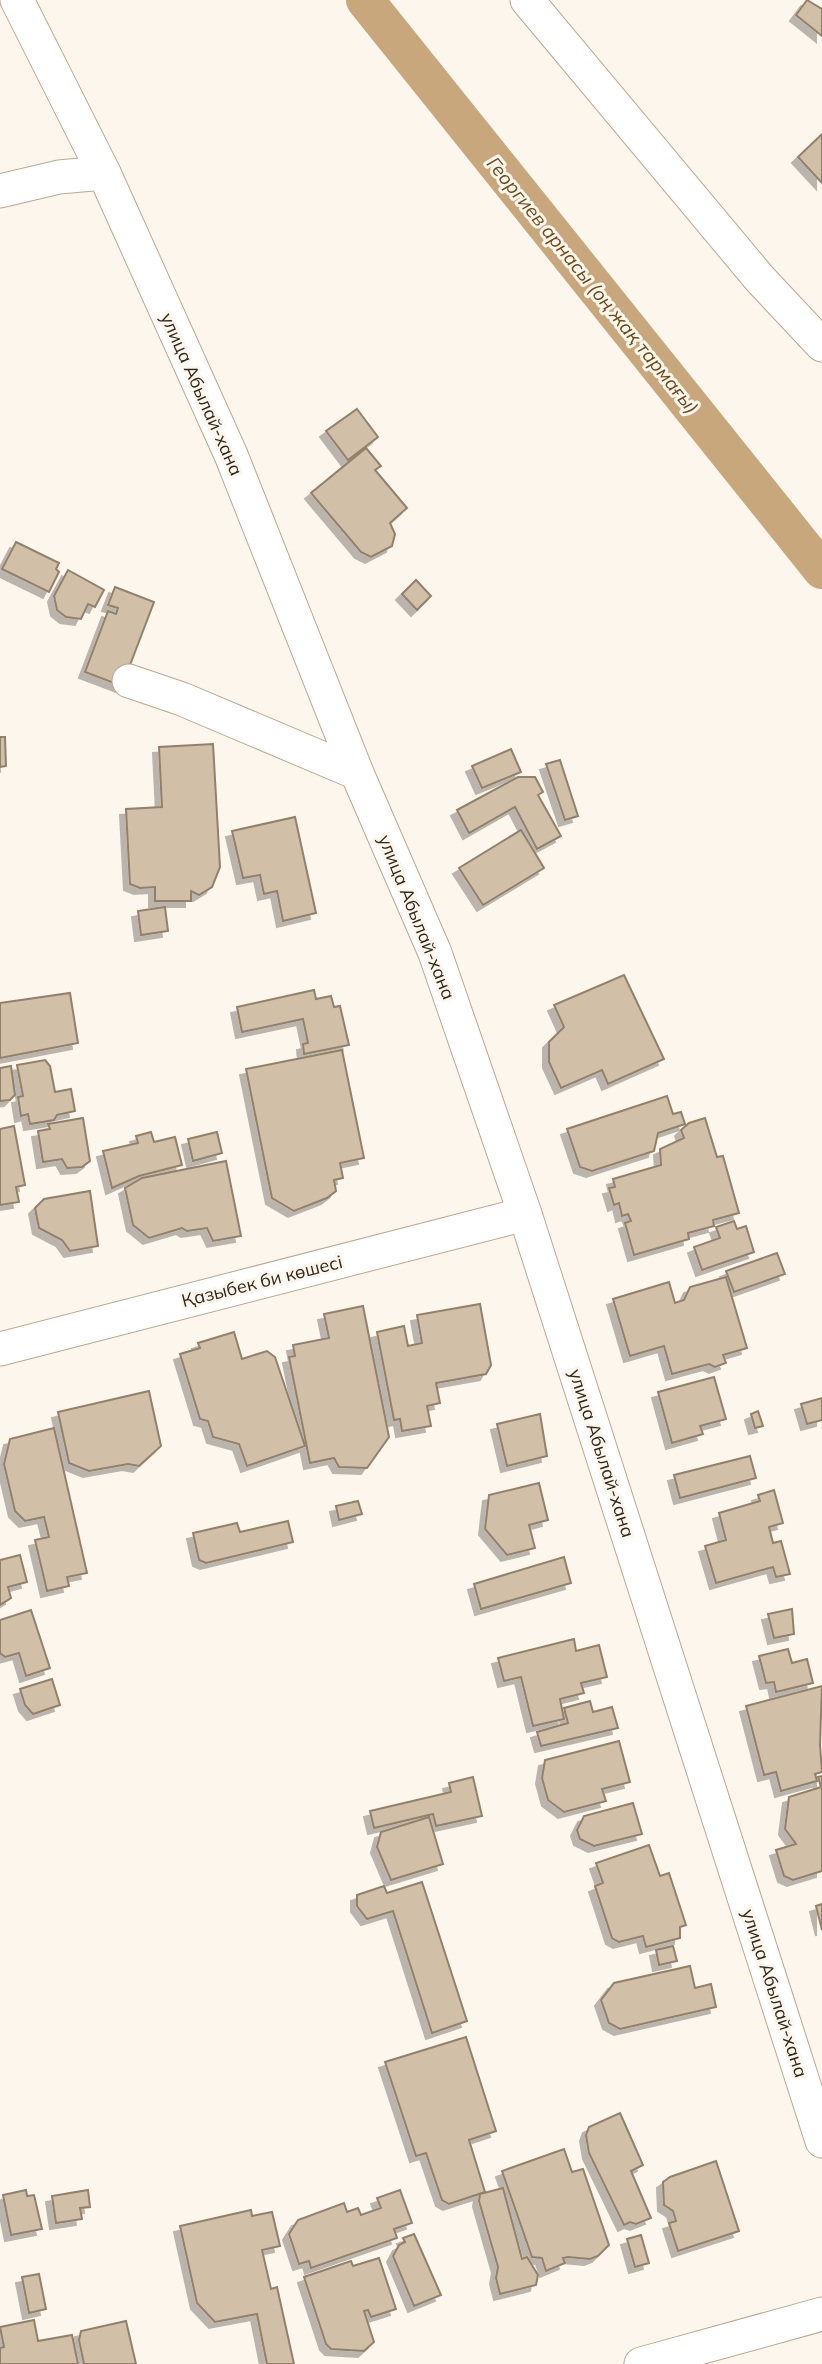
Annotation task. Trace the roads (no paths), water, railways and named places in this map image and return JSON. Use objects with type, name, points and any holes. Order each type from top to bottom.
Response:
[{"type":"street","name":"улица Абылай-хана","points":[[17,0],[104,173],[231,455],[357,773],[435,953],[525,1214],[822,2141]]},
{"type":"street","points":[[527,0],[760,279],[822,345]]},
{"type":"street","points":[[0,191],[60,177],[104,173]]},
{"type":"street","points":[[129,681],[182,699],[357,773]]},
{"type":"street","name":"Қазыбек би көшесі","points":[[0,1349],[525,1214]]},
{"type":"street","points":[[641,2364],[822,2314]]},
{"type":"waterway","name":"Георгиев арнасы (оң жақ тармағы)","points":[[365,0],[822,570]]}]
